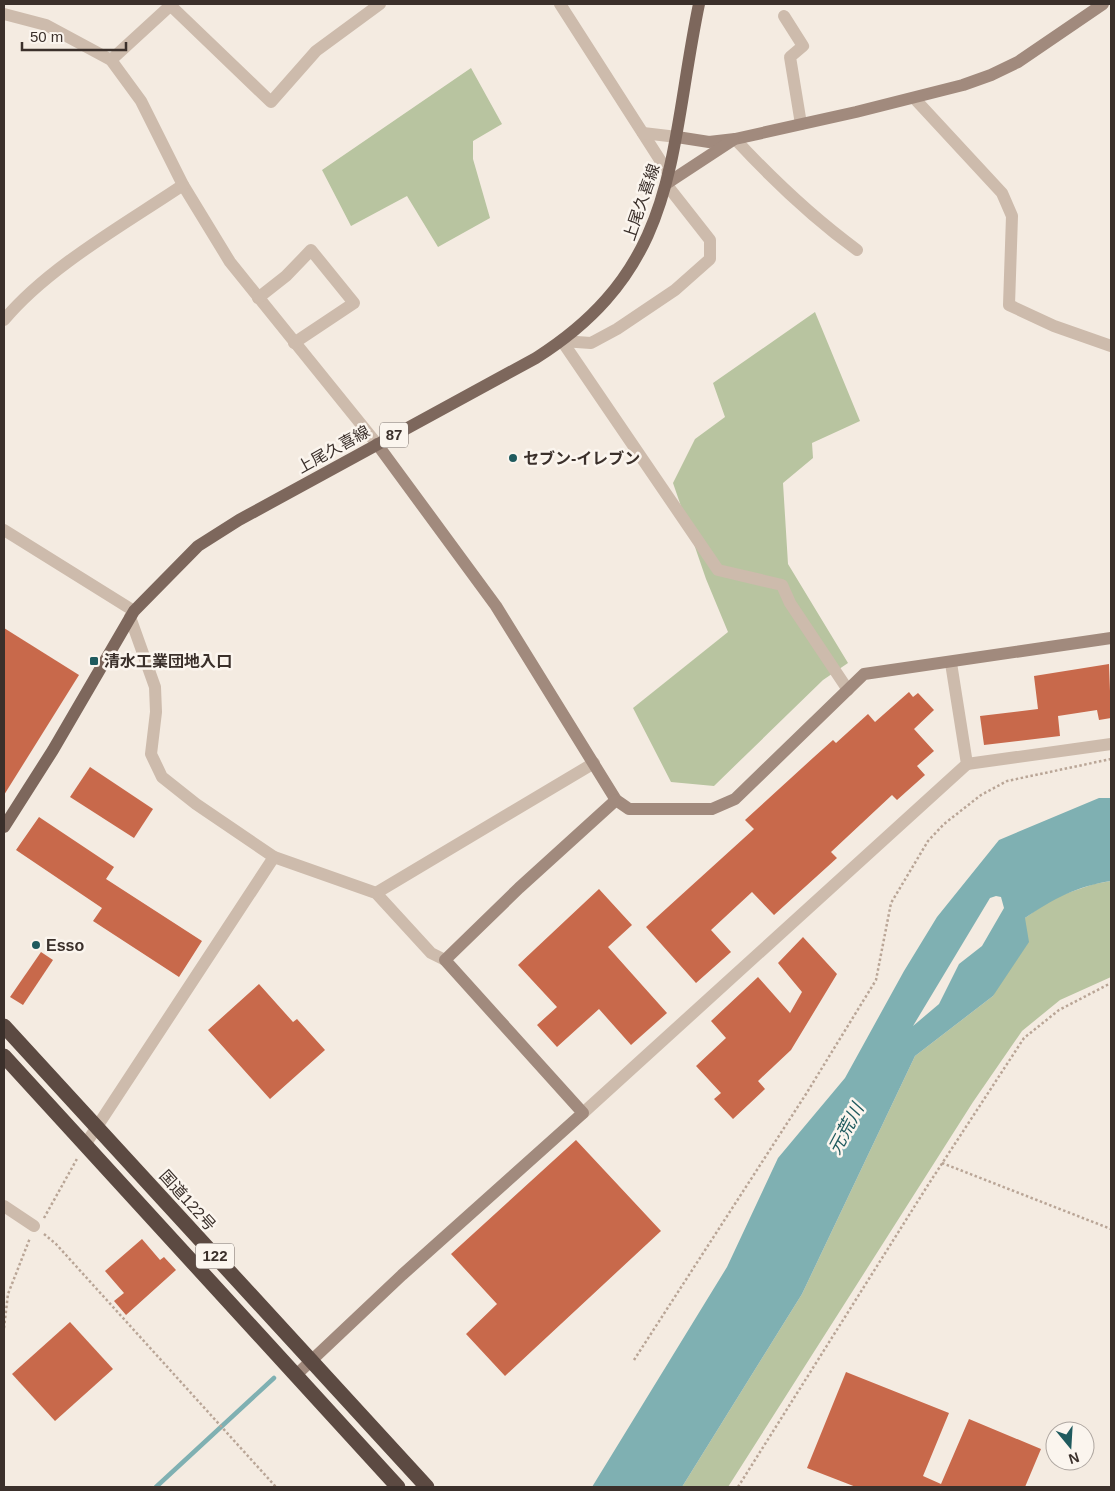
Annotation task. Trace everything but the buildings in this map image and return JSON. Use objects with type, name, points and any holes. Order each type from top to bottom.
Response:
[{"type":"highway","name":"国道122号","points":[[4,1026],[427,1487]]},
{"type":"highway","name":"122","points":[[4,1056],[398,1487]]},
{"type":"main road","name":"上尾久喜線","points":[[4,827],[53,750],[132,614],[198,546],[239,520],[536,358],[562,341],[605,302],[624,279],[651,229],[668,179],[677,137],[690,47],[699,4]]},
{"type":"street","points":[[111,60],[171,5],[271,102],[316,51],[380,4]]},
{"type":"street","points":[[560,4],[643,133],[668,179],[710,240],[710,259],[675,290],[617,329],[591,343],[562,341]]},
{"type":"street","points":[[643,133],[709,142],[735,139],[914,98],[991,75],[1018,62],[1103,4]]},
{"type":"street","points":[[4,14],[46,25],[111,60],[141,101],[183,185],[230,262],[376,444],[496,606],[616,800],[628,809],[712,809],[736,799],[864,674],[950,663],[1111,638]]},
{"type":"street","points":[[784,16],[803,46],[790,56],[801,124]]},
{"type":"street","points":[[914,98],[1002,193],[1012,216],[1009,305],[1054,326],[1111,346]]},
{"type":"street","points":[[668,179],[735,139]]},
{"type":"street","points":[[735,139],[796,200],[825,226],[857,250]]},
{"type":"street","points":[[4,320],[22,298],[183,185]]},
{"type":"street","points":[[258,298],[286,276],[311,250],[354,303],[294,343]]},
{"type":"street","points":[[562,341],[718,570],[782,585],[790,603],[848,690]]},
{"type":"street","points":[[4,530],[132,614],[155,687],[156,712],[151,754],[162,777],[196,804],[274,857],[376,893],[431,953],[445,960],[583,1113]]},
{"type":"street","points":[[950,663],[967,764]]},
{"type":"street","points":[[295,1376],[402,1275],[967,764],[1111,744]]},
{"type":"street","points":[[376,893],[594,762]]},
{"type":"street","points":[[445,960],[616,800]]},
{"type":"street","points":[[84,1145],[274,857]]},
{"type":"street","points":[[4,1206],[34,1226]]},
{"type":"path","points":[[634,1360],[801,1103],[876,980],[891,902],[928,841],[944,824],[981,795],[1007,781],[1111,759]]},
{"type":"path","points":[[738,1487],[1024,1038],[1059,1010],[1111,983]]},
{"type":"path","points":[[942,1164],[1111,1229]]},
{"type":"path","points":[[34,1226],[56,1244],[216,1423],[276,1487]]},
{"type":"green space","points":[[471,68],[502,124],[473,141],[473,159],[490,218],[438,247],[407,196],[351,226],[322,170]]},
{"type":"green space","points":[[815,312],[860,421],[812,443],[813,458],[783,483],[788,564],[848,663],[823,680],[714,786],[671,782],[633,708],[728,632],[706,579],[673,483],[695,439],[725,417],[713,383]]},
{"type":"green space","points":[[1111,881],[1111,977],[1060,1000],[1022,1031],[973,1102],[728,1487],[682,1487],[802,1294],[915,1056],[993,996],[1025,918],[1053,898],[1094,884]]},
{"type":"water","name":"元荒川","points":[[1099,798],[1111,798],[1111,881],[1087,886],[1066,894],[1025,918],[1029,942],[993,996],[915,1056],[802,1294],[682,1487],[592,1487],[727,1267],[778,1158],[845,1078],[904,971],[937,917],[999,840]],"holes":[[[1001,897],[1004,908],[982,946],[959,964],[939,1004],[913,1026],[990,898]]]},
{"type":"waterway","points":[[156,1487],[274,1378]]},
{"type":"place","name":"セブン-イレブン","points":[[513,458]]},
{"type":"place","name":"清水工業団地入口","points":[[94,661]]},
{"type":"place","name":"Esso","points":[[36,945]]}]
